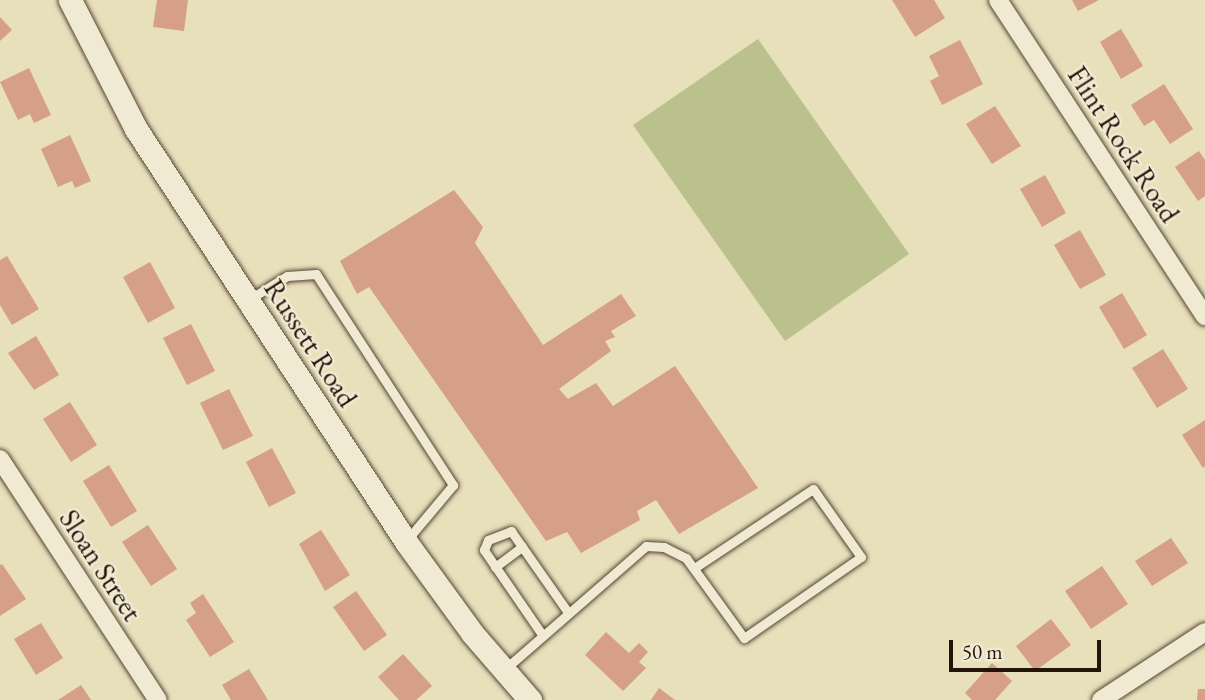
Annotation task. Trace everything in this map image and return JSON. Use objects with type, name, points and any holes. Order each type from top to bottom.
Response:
[{"type":"street","name":"Russett Road","points":[[71,0],[136,129],[406,542],[530,700]]},
{"type":"street","name":"Flint Rock Road","points":[[998,0],[1205,316]]},
{"type":"street","name":"Sloan Street","points":[[0,459],[158,700]]},
{"type":"street","points":[[1101,700],[1205,632]]},
{"type":"lane","points":[[248,300],[287,275],[316,274],[324,286],[453,485],[406,542]]},
{"type":"lane","points":[[504,670],[541,633],[646,545],[664,547],[687,558],[694,568],[744,638],[860,557],[813,489],[694,568]]},
{"type":"lane","points":[[541,633],[484,550],[488,540],[511,531],[567,611]]},
{"type":"lane","points":[[495,566],[522,547]]},
{"type":"green space","points":[[758,39],[909,254],[785,341],[633,125]]},
{"type":"building","points":[[157,0],[188,0],[184,31],[153,27]]},
{"type":"building","points":[[892,0],[934,0],[945,18],[915,37]]},
{"type":"building","points":[[1072,0],[1099,0],[1078,11]]},
{"type":"building","points":[[0,17],[12,30],[0,41]]},
{"type":"building","points":[[1121,29],[1143,66],[1121,79],[1100,42]]},
{"type":"building","points":[[960,40],[983,84],[942,105],[930,81],[939,76],[929,56]]},
{"type":"building","points":[[29,68],[51,115],[34,123],[30,114],[18,120],[0,82]]},
{"type":"building","points":[[1164,84],[1193,129],[1170,144],[1154,120],[1144,126],[1131,105]]},
{"type":"building","points":[[995,106],[1021,146],[992,164],[966,124]]},
{"type":"building","points":[[70,135],[91,181],[75,188],[72,181],[58,187],[41,149]]},
{"type":"building","points":[[1199,151],[1205,160],[1205,196],[1198,201],[1175,167]]},
{"type":"building","points":[[1045,175],[1066,213],[1042,227],[1020,189]]},
{"type":"building","points":[[454,190],[483,227],[475,243],[543,345],[621,294],[636,316],[611,331],[615,337],[605,341],[611,351],[559,389],[568,399],[596,383],[613,406],[675,366],[758,488],[679,534],[656,500],[637,511],[640,520],[581,553],[567,532],[546,541],[369,287],[357,294],[340,261]]},
{"type":"building","points":[[1080,230],[1106,275],[1080,289],[1054,245]]},
{"type":"building","points":[[7,256],[39,309],[12,325],[0,305],[0,260]]},
{"type":"building","points":[[150,262],[175,308],[148,323],[123,277]]},
{"type":"building","points":[[1122,293],[1147,335],[1124,349],[1099,307]]},
{"type":"building","points":[[191,324],[215,371],[187,385],[163,338]]},
{"type":"building","points":[[36,336],[59,375],[34,390],[8,353]]},
{"type":"building","points":[[1163,349],[1188,389],[1157,408],[1132,368]]},
{"type":"building","points":[[229,389],[253,436],[223,450],[200,403]]},
{"type":"building","points":[[70,402],[97,445],[71,462],[43,419]]},
{"type":"building","points":[[1205,420],[1205,466],[1203,468],[1182,435]]},
{"type":"building","points":[[272,448],[296,493],[269,507],[246,462]]},
{"type":"building","points":[[109,465],[137,511],[111,527],[83,481]]},
{"type":"building","points":[[148,525],[177,569],[151,586],[122,542]]},
{"type":"building","points":[[321,530],[350,575],[325,591],[299,544]]},
{"type":"building","points":[[1171,538],[1188,563],[1152,586],[1135,561]]},
{"type":"building","points":[[2,564],[26,599],[0,616],[0,565]]},
{"type":"building","points":[[1102,566],[1128,604],[1091,629],[1065,591]]},
{"type":"building","points":[[356,591],[387,635],[364,651],[333,607]]},
{"type":"building","points":[[203,594],[234,642],[210,657],[186,620],[196,613],[190,603]]},
{"type":"building","points":[[1051,619],[1071,645],[1035,671],[1016,646]]},
{"type":"building","points":[[41,623],[63,658],[36,675],[14,639]]},
{"type":"building","points":[[606,632],[629,653],[639,643],[648,652],[639,662],[646,668],[623,691],[585,655]]},
{"type":"building","points":[[403,654],[432,686],[416,700],[399,700],[378,677]]},
{"type":"building","points":[[992,663],[1012,681],[995,700],[972,700],[965,693]]},
{"type":"building","points":[[249,669],[268,700],[231,700],[222,685]]},
{"type":"building","points":[[81,685],[91,700],[58,700]]},
{"type":"building","points":[[659,688],[675,700],[651,700]]},
{"type":"building","points":[[1198,689],[1205,689],[1205,700],[1197,700]]}]
